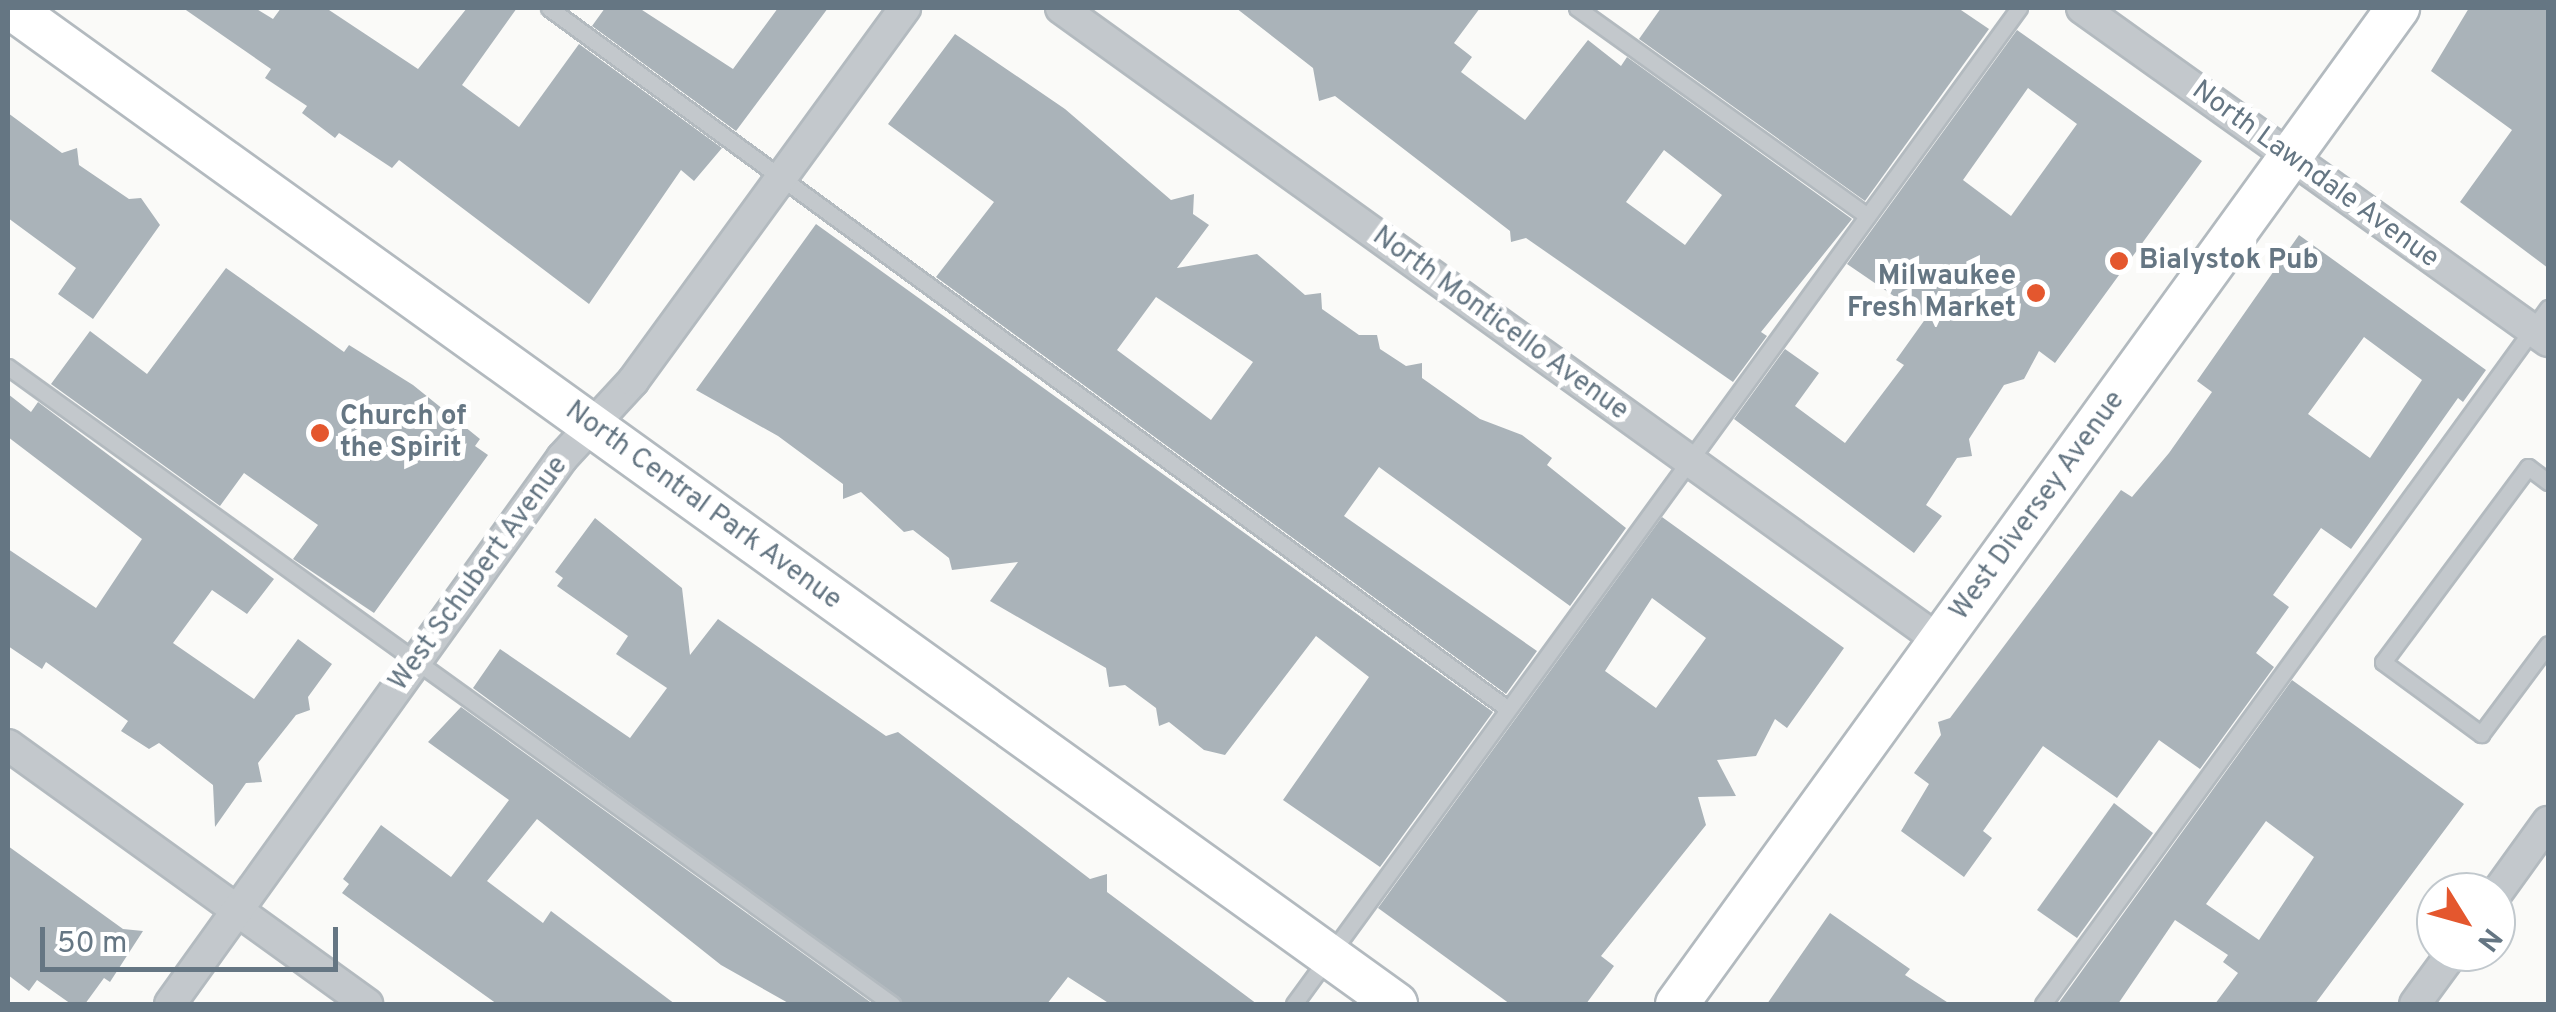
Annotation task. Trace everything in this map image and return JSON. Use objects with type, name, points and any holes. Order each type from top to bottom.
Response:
[{"type":"street","name":"North Central Park Avenue","points":[[10,8],[1396,1004]]},
{"type":"street","name":"West Schubert Avenue","points":[[170,1004],[416,662],[906,8]]},
{"type":"street","name":"North Monticello Avenue","points":[[1061,8],[1940,640]]},
{"type":"street","name":"North Lawndale Avenue","points":[[2082,8],[2290,157],[2543,326]]},
{"type":"street","name":"West Diversey Avenue","points":[[1677,1004],[2398,8]]},
{"type":"street","points":[[8,745],[367,1004]]},
{"type":"street","points":[[2512,872],[2548,822]]},
{"type":"street","points":[[2415,1004],[2439,972]]},
{"type":"lane","points":[[549,8],[1508,709]]},
{"type":"lane","points":[[1577,8],[1866,216]]},
{"type":"lane","points":[[1294,1004],[2019,8]]},
{"type":"lane","points":[[2042,1004],[2543,326]]},
{"type":"lane","points":[[8,367],[892,1004]]},
{"type":"lane","points":[[2548,482],[2528,467],[2383,662],[2481,734],[2548,644]]},
{"type":"building","points":[[183,8],[255,8],[273,19],[281,8],[326,8],[418,69],[467,8],[517,8],[462,85],[519,127],[579,44],[722,148],[694,181],[681,170],[589,304],[399,160],[392,168],[339,133],[335,138],[302,113],[307,106],[265,78],[271,69]]},
{"type":"building","points":[[605,8],[639,8],[733,69],[778,8],[828,8],[736,131],[592,26]]},
{"type":"building","points":[[1236,8],[1480,8],[1454,43],[1472,57],[1461,72],[1525,120],[1588,40],[1621,66],[1627,57],[1852,219],[1761,332],[1767,336],[1733,382],[1526,238],[1511,242],[1510,231],[1335,96],[1319,101],[1313,68]],"holes":[[[1664,150],[1722,195],[1685,245],[1626,202]]]},
{"type":"building","points":[[1661,8],[1958,8],[1989,29],[1865,201],[1639,39]]},
{"type":"building","points":[[2469,8],[2548,8],[2548,268],[2460,202],[2512,130],[2431,71]]},
{"type":"building","points":[[2017,30],[2202,161],[2055,363],[2039,351],[2024,379],[2004,385],[1969,439],[1972,456],[1957,458],[1926,505],[1942,516],[1914,553],[1734,419],[1785,349],[1819,373],[1795,406],[1845,443],[1904,365],[1896,360],[1926,318],[1847,264]],"holes":[[[2028,88],[2077,124],[2011,216],[1963,180]]]},
{"type":"building","points":[[955,34],[1065,109],[1171,200],[1194,194],[1193,214],[1209,225],[1177,268],[1257,254],[1305,295],[1321,293],[1322,309],[1359,335],[1377,335],[1380,349],[1406,366],[1422,363],[1422,378],[1480,419],[1522,435],[1552,458],[1547,465],[1626,528],[1570,606],[1379,467],[1344,516],[1537,651],[1506,694],[936,277],[994,202],[888,124]],"holes":[[[1156,297],[1253,362],[1211,420],[1117,350]]]},
{"type":"building","points":[[8,113],[62,153],[77,148],[79,165],[129,199],[141,198],[160,225],[93,319],[58,294],[76,268],[8,218]]},
{"type":"building","points":[[816,224],[1493,712],[1380,867],[1283,800],[1369,677],[1316,636],[1225,755],[1204,750],[1169,722],[1159,726],[1156,708],[1125,685],[1109,687],[1106,668],[990,601],[1018,562],[952,570],[949,558],[913,530],[904,532],[861,492],[843,499],[843,484],[778,436],[696,390]]},
{"type":"building","points":[[2299,235],[2486,370],[2463,402],[2458,398],[2351,549],[2321,528],[2273,595],[2289,607],[2256,653],[2274,667],[2200,769],[2159,740],[2117,798],[2043,746],[1983,831],[1992,838],[1964,877],[1901,831],[1929,784],[1914,773],[1941,735],[1938,722],[1950,718],[2121,490],[2132,497],[2169,453],[2212,392],[2197,381]],"holes":[[[2364,337],[2422,380],[2370,458],[2308,414]]]},
{"type":"building","points":[[226,268],[344,352],[349,345],[413,385],[480,439],[475,446],[488,455],[374,613],[293,559],[318,525],[244,473],[220,506],[51,384],[90,331],[147,374]]},
{"type":"building","points":[[8,394],[31,412],[38,402],[274,579],[247,614],[212,590],[173,643],[254,699],[298,639],[332,664],[308,697],[310,710],[296,715],[258,763],[262,782],[246,783],[215,827],[213,785],[159,743],[149,749],[121,731],[128,721],[46,662],[42,669],[8,646],[8,549],[96,608],[142,539],[8,437]]},
{"type":"building","points":[[1662,517],[1844,648],[1787,728],[1775,719],[1756,756],[1717,760],[1736,796],[1698,797],[1706,825],[1601,956],[1614,966],[1586,1004],[1510,1004],[1378,908]],"holes":[[[1652,598],[1706,638],[1656,708],[1605,671]]]},
{"type":"building","points":[[595,518],[682,588],[690,655],[718,619],[886,736],[898,732],[1090,879],[1107,874],[1107,892],[1257,1004],[1110,1004],[1068,977],[1047,1004],[903,1004],[473,688],[500,649],[630,738],[667,688],[616,654],[628,636],[557,586],[563,578],[555,572]]},
{"type":"building","points":[[2292,680],[2464,804],[2315,1004],[2215,1004],[2238,973],[2223,962],[2228,955],[2175,920],[2118,1004],[2058,1004]],"holes":[[[2266,821],[2314,857],[2259,940],[2206,904]]]},
{"type":"building","points":[[461,707],[873,1004],[790,1004],[721,965],[537,819],[487,881],[543,923],[551,911],[675,1004],[497,1004],[371,914],[342,893],[349,884],[343,879],[381,825],[451,877],[509,800],[428,742]]},
{"type":"building","points":[[2114,803],[2153,833],[2077,938],[2037,910]]},
{"type":"building","points":[[8,846],[123,929],[143,931],[110,982],[104,978],[85,1004],[71,1004],[37,980],[29,991],[8,975]]},
{"type":"building","points":[[1830,913],[1910,969],[1905,975],[1950,1004],[1767,1004]]},
{"type":"place","name":"Bialystok Pub","points":[[2119,261]]},
{"type":"place","name":"Milwaukee Fresh Market","points":[[2036,293]]},
{"type":"place","name":"Church of the Spirit","points":[[320,433]]}]
